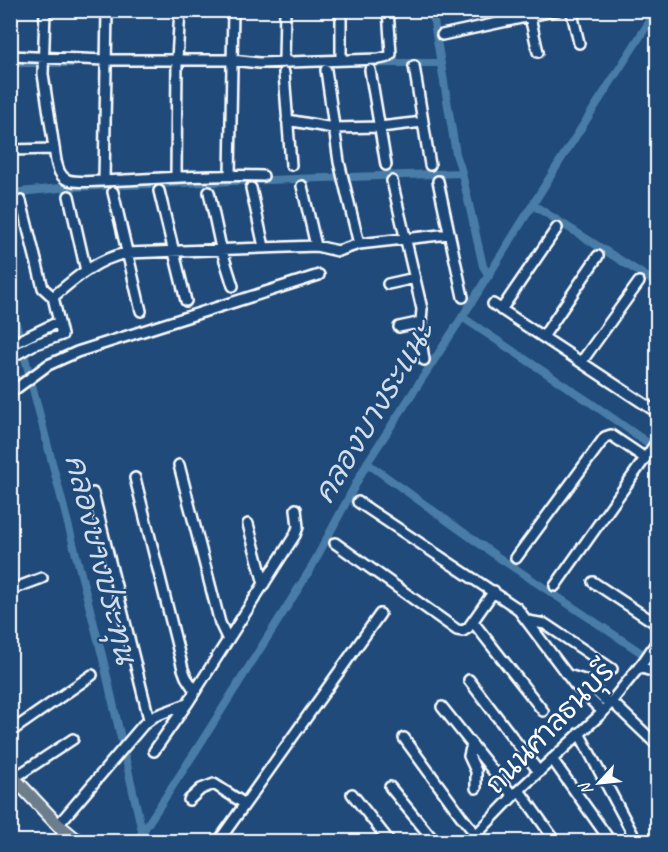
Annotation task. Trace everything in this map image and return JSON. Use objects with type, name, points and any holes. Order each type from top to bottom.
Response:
[{"type":"main road","points":[[12,776],[79,842]]},
{"type":"street","points":[[45,10],[44,90],[53,149],[59,172],[65,178],[72,181],[104,181],[230,175],[263,176]]},
{"type":"street","points":[[104,181],[107,10]]},
{"type":"street","points":[[176,177],[177,59],[180,10]]},
{"type":"street","points":[[230,175],[233,10]]},
{"type":"street","points":[[284,60],[285,10]]},
{"type":"street","points":[[341,10],[341,59]]},
{"type":"street","points":[[10,56],[43,59],[232,60],[260,63],[284,60],[379,59],[391,54],[388,10]]},
{"type":"street","points":[[570,10],[579,43]]},
{"type":"street","points":[[442,35],[557,11]]},
{"type":"street","points":[[530,17],[538,52]]},
{"type":"street","points":[[414,66],[430,165]]},
{"type":"street","points":[[326,70],[339,162],[359,244]]},
{"type":"street","points":[[370,70],[386,165]]},
{"type":"street","points":[[284,73],[291,165]]},
{"type":"street","points":[[287,120],[333,128],[379,127],[423,122]]},
{"type":"street","points":[[10,150],[53,149]]},
{"type":"street","points":[[438,181],[463,297]]},
{"type":"street","points":[[392,182],[422,309],[420,340],[424,360]]},
{"type":"street","points":[[302,186],[316,246]]},
{"type":"street","points":[[251,188],[264,247]]},
{"type":"street","points":[[159,191],[186,301]]},
{"type":"street","points":[[113,192],[141,311]]},
{"type":"street","points":[[209,192],[232,286]]},
{"type":"street","points":[[69,196],[86,271]]},
{"type":"street","points":[[12,357],[33,345],[62,335],[53,297],[44,288],[21,201]]},
{"type":"street","points":[[557,228],[497,307],[582,361],[657,413]]},
{"type":"street","points":[[53,297],[102,260],[127,253],[316,246],[338,250],[359,244],[449,234]]},
{"type":"street","points":[[543,337],[598,256]]},
{"type":"street","points":[[10,393],[48,365],[77,351],[319,275]]},
{"type":"street","points":[[388,284],[415,278]]},
{"type":"street","points":[[582,361],[639,282]]},
{"type":"street","points":[[10,345],[58,322]]},
{"type":"street","points":[[399,327],[422,322]]},
{"type":"street","points":[[42,331],[45,341]]},
{"type":"street","points":[[516,558],[605,436],[611,435],[652,448],[555,586]]},
{"type":"street","points":[[179,465],[220,623],[228,640]]},
{"type":"street","points":[[135,478],[183,669],[195,691]]},
{"type":"street","points":[[93,493],[149,719]]},
{"type":"street","points":[[358,502],[517,608],[575,685],[608,705],[655,743]]},
{"type":"street","points":[[154,751],[187,704],[297,530],[296,509]]},
{"type":"street","points":[[248,524],[264,584]]},
{"type":"street","points":[[335,543],[457,630],[463,631],[473,622],[494,591]]},
{"type":"street","points":[[10,590],[42,578]]},
{"type":"street","points":[[593,582],[657,626]]},
{"type":"street","points":[[218,842],[380,614]]},
{"type":"street","points":[[528,621],[545,624],[612,669]]},
{"type":"street","points":[[473,622],[543,711]]},
{"type":"street","points":[[650,653],[657,673]]},
{"type":"street","name":"ถนนศาลธนบุรี","points":[[476,839],[516,793],[608,705],[650,653]]},
{"type":"street","points":[[10,732],[92,675]]},
{"type":"street","points":[[469,680],[539,772]]},
{"type":"street","points":[[57,842],[63,828],[105,769],[149,719],[187,704]]},
{"type":"street","points":[[442,707],[556,842]]},
{"type":"street","points":[[579,733],[637,842]]},
{"type":"street","points":[[405,738],[476,839]]},
{"type":"street","points":[[12,776],[73,739]]},
{"type":"street","points":[[472,744],[469,756],[476,771],[476,788]]},
{"type":"street","points":[[552,759],[611,842]]},
{"type":"street","points":[[189,800],[207,786],[214,784],[245,804]]},
{"type":"street","points":[[390,786],[435,842]]},
{"type":"street","points":[[352,794],[390,842]]},
{"type":"waterway","points":[[432,10],[456,154],[483,266],[489,276]]},
{"type":"waterway","name":"คลองบางระแนะ","points":[[136,842],[310,570],[367,463],[657,10]]},
{"type":"waterway","points":[[10,63],[74,63]]},
{"type":"waterway","points":[[372,63],[441,63]]},
{"type":"waterway","points":[[10,193],[70,187],[462,173]]},
{"type":"waterway","points":[[533,205],[658,284]]},
{"type":"waterway","name":"คลองบางประทุน","points":[[10,300],[103,659],[142,831]]},
{"type":"waterway","points":[[462,317],[658,450]]},
{"type":"waterway","points":[[367,463],[495,555],[658,664]]}]
